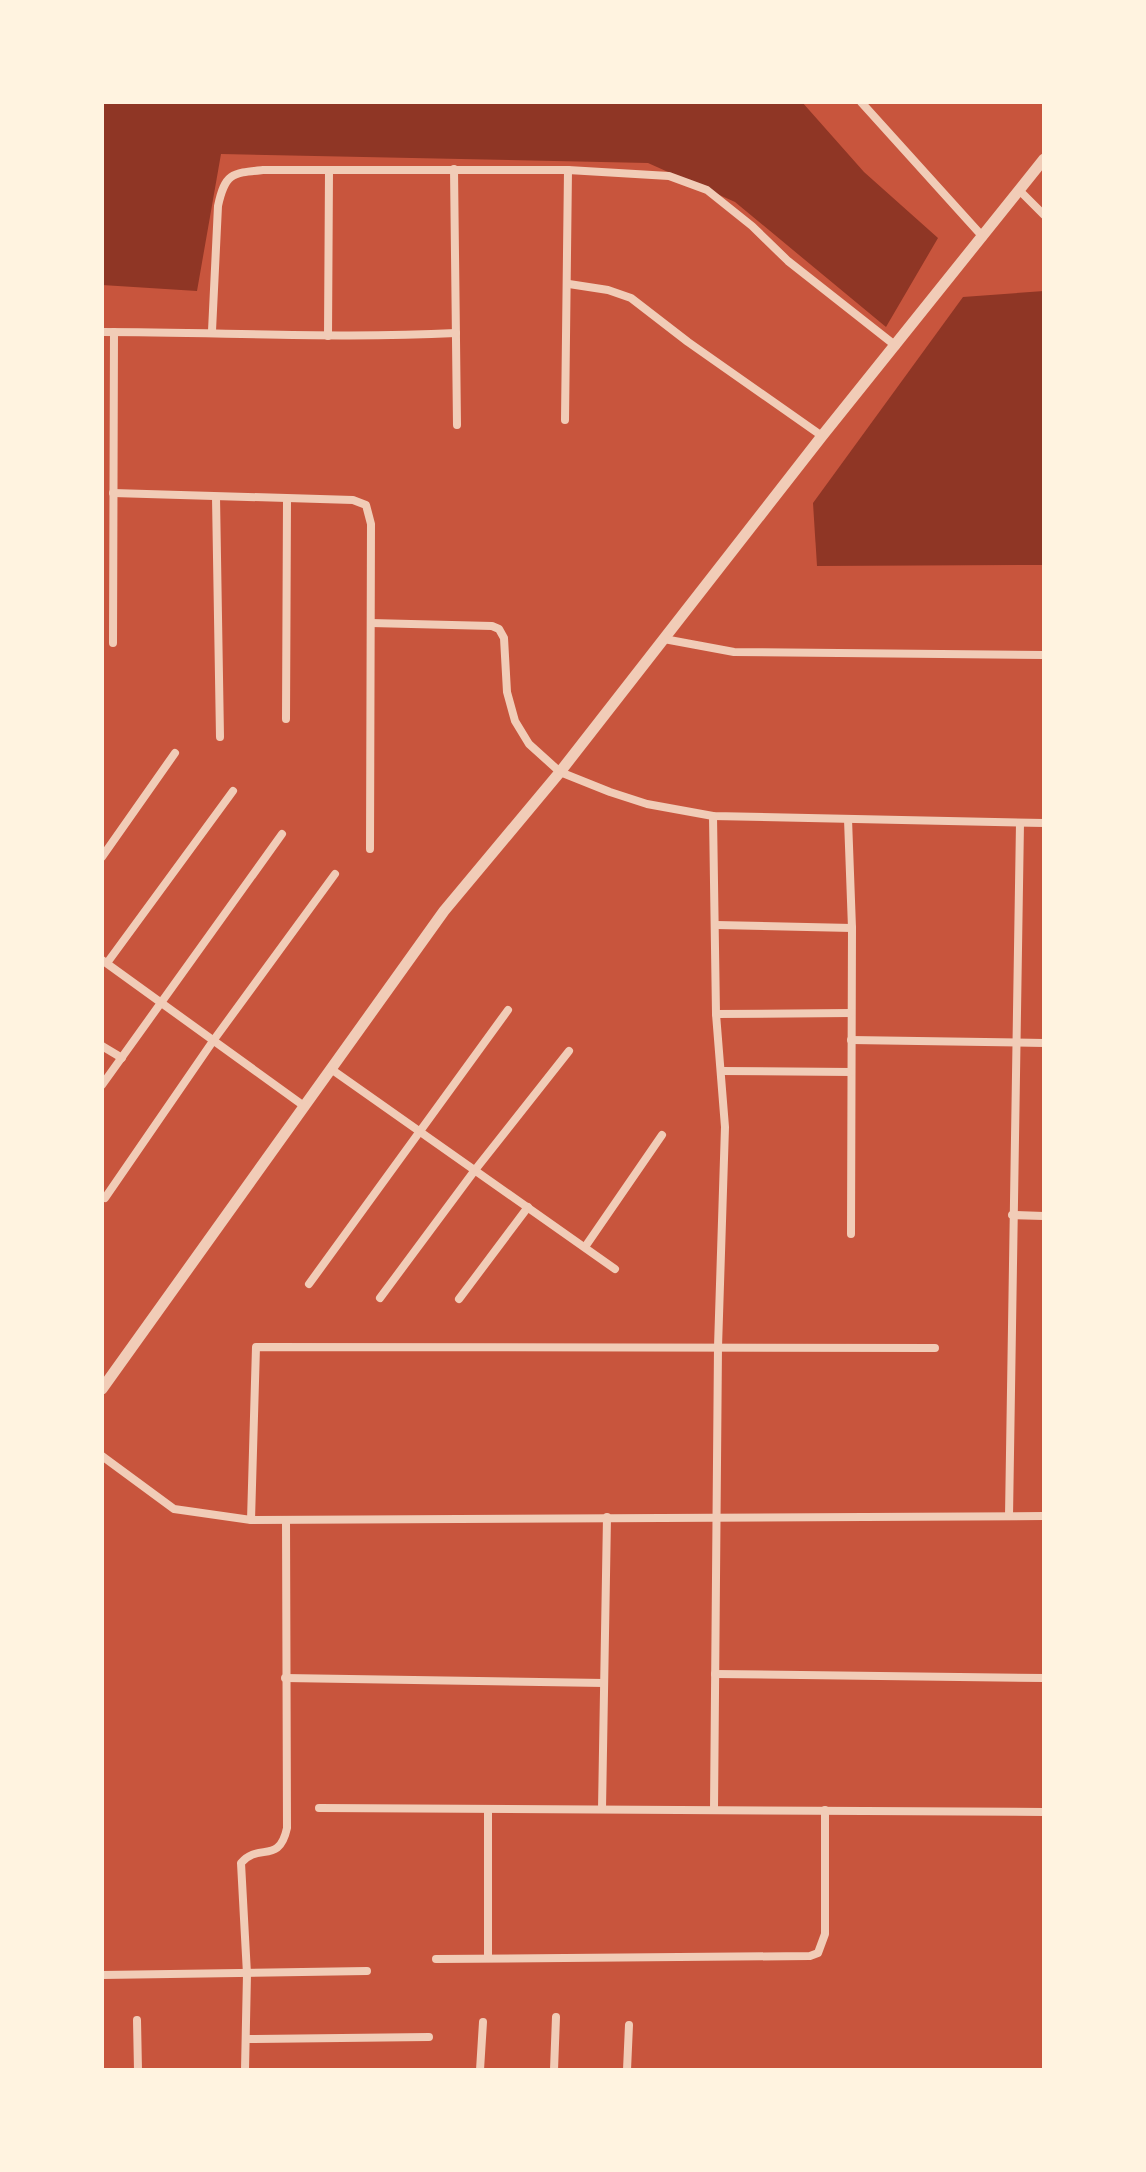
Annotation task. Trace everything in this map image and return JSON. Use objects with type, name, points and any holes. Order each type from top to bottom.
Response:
[{"type":"street","points":[[861,102],[983,237]]},
{"type":"street","points":[[102,1389],[444,911],[560,772],[822,436],[1044,159]]},
{"type":"street","points":[[454,169],[457,425]]},
{"type":"street","points":[[212,331],[218,206],[226,180],[241,172],[568,170],[669,176],[707,190],[797,268],[896,346]]},
{"type":"street","points":[[565,420],[568,170]]},
{"type":"street","points":[[328,336],[329,171]]},
{"type":"street","points":[[1020,191],[1044,215]]},
{"type":"street","points":[[569,284],[608,290],[631,298],[822,436]]},
{"type":"street","points":[[102,332],[212,331],[328,336],[456,333]]},
{"type":"street","points":[[113,643],[114,332]]},
{"type":"street","points":[[113,493],[353,500],[366,505],[371,524],[370,849]]},
{"type":"street","points":[[216,497],[220,737]]},
{"type":"street","points":[[286,719],[287,500]]},
{"type":"street","points":[[371,623],[492,626],[499,629],[504,638],[507,692],[515,721],[529,744],[560,772],[647,804],[713,816],[1044,823]]},
{"type":"street","points":[[664,639],[734,652],[1044,655]]},
{"type":"street","points":[[102,857],[175,753]]},
{"type":"street","points":[[233,791],[104,962],[304,1106]]},
{"type":"street","points":[[713,816],[716,1014],[725,1127],[718,1347],[714,1809]]},
{"type":"street","points":[[848,819],[852,928],[851,1234]]},
{"type":"street","points":[[1009,1516],[1020,823]]},
{"type":"street","points":[[102,1085],[282,834]]},
{"type":"street","points":[[105,1198],[213,1041],[335,874]]},
{"type":"street","points":[[716,925],[852,928]]},
{"type":"street","points":[[309,1284],[508,1010]]},
{"type":"street","points":[[716,1014],[851,1013]]},
{"type":"street","points":[[851,1040],[1044,1043]]},
{"type":"street","points":[[102,1046],[122,1058]]},
{"type":"street","points":[[380,1298],[569,1051]]},
{"type":"street","points":[[331,1069],[615,1269]]},
{"type":"street","points":[[721,1071],[851,1072]]},
{"type":"street","points":[[585,1247],[662,1135]]},
{"type":"street","points":[[459,1299],[528,1207]]},
{"type":"street","points":[[1012,1215],[1044,1216]]},
{"type":"street","points":[[251,1520],[256,1347],[935,1348]]},
{"type":"street","points":[[102,1456],[174,1509],[251,1520],[1044,1516]]},
{"type":"street","points":[[602,1809],[607,1517]]},
{"type":"street","points":[[245,2070],[247,1974],[241,1863],[248,1855],[272,1851],[284,1842],[287,1828],[286,1520]]},
{"type":"street","points":[[715,1674],[1044,1678]]},
{"type":"street","points":[[285,1678],[604,1683]]},
{"type":"street","points":[[319,1808],[1044,1812]]},
{"type":"street","points":[[488,1809],[488,1956]]},
{"type":"street","points":[[436,1959],[488,1956],[810,1956],[818,1953],[825,1934],[825,1810]]},
{"type":"street","points":[[102,1975],[367,1971]]},
{"type":"street","points":[[554,2070],[556,2017]]},
{"type":"street","points":[[137,2020],[138,2070]]},
{"type":"street","points":[[480,2070],[483,2022]]},
{"type":"street","points":[[627,2070],[629,2025]]},
{"type":"street","points":[[246,2039],[429,2037]]},
{"type":"shaded area","points":[[102,102],[802,102],[864,172],[938,238],[886,327],[735,202],[648,163],[221,154],[197,291],[102,285]]},
{"type":"shaded area","points":[[1044,291],[1044,565],[817,566],[813,503],[963,297]]}]
